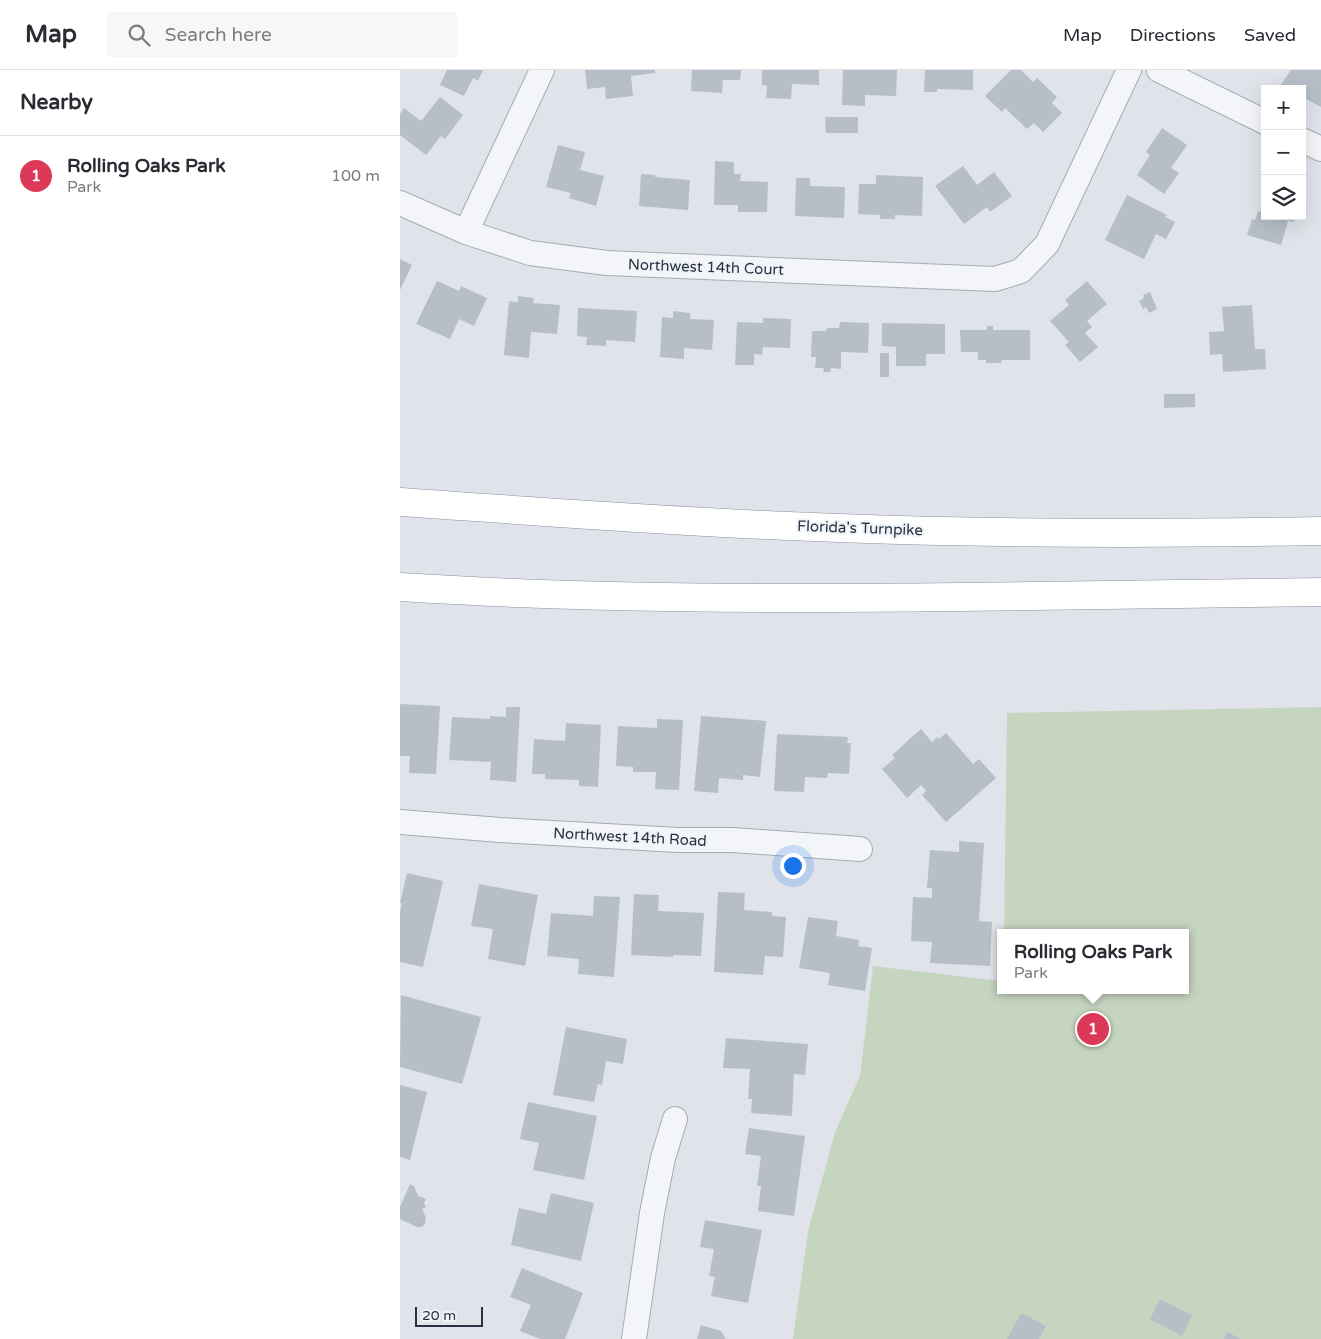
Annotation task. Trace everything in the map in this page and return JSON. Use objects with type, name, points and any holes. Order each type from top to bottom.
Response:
[{"type":"highway","name":"Florida's Turnpike","points":[[400,502],[590,515],[839,528],[1108,534],[1321,531]]},
{"type":"highway","points":[[400,587],[677,598],[1321,592]]},
{"type":"street","points":[[466,232],[542,70]]},
{"type":"street","name":"Northwest 14th Court","points":[[400,203],[466,232],[530,253],[607,263],[995,279],[1021,271],[1047,244],[1129,70]]},
{"type":"street","points":[[1159,70],[1261,120]]},
{"type":"street","points":[[1306,142],[1321,149]]},
{"type":"street","name":"Northwest 14th Road","points":[[400,822],[500,830],[678,840],[733,840],[860,850]]},
{"type":"street","points":[[634,1339],[652,1213],[663,1158],[674,1120]]},
{"type":"green space","points":[[1321,707],[1321,1339],[793,1339],[808,1231],[835,1132],[860,1076],[873,966],[997,981],[997,994],[1189,994],[1189,929],[1004,929],[1007,713]]},
{"type":"building","points":[[447,70],[483,70],[478,81],[473,78],[464,96],[440,85]]},
{"type":"building","points":[[585,70],[655,70],[655,73],[631,76],[633,96],[606,99],[605,87],[587,89]]},
{"type":"building","points":[[692,70],[741,70],[740,80],[723,80],[722,93],[691,91]]},
{"type":"building","points":[[762,70],[819,70],[819,85],[792,84],[791,99],[766,98],[767,86],[762,85]]},
{"type":"building","points":[[843,70],[897,70],[896,96],[865,95],[865,106],[842,105]]},
{"type":"building","points":[[925,70],[973,70],[973,90],[937,89],[937,92],[924,92]]},
{"type":"building","points":[[1011,70],[1021,70],[1033,82],[1037,78],[1057,97],[1052,103],[1062,113],[1043,132],[1034,123],[1027,129],[1005,108],[1002,112],[985,96]]},
{"type":"building","points":[[1291,70],[1321,70],[1321,107],[1306,99],[1306,85],[1281,85]]},
{"type":"building","points":[[440,97],[463,115],[445,139],[441,136],[426,155],[400,135],[400,114],[404,108],[421,121]]},
{"type":"building","points":[[825,117],[858,117],[858,133],[826,133]]},
{"type":"building","points":[[1162,128],[1187,145],[1171,168],[1179,173],[1164,194],[1137,175],[1150,155],[1146,152]]},
{"type":"building","points":[[558,145],[585,152],[580,170],[604,176],[596,206],[569,198],[571,193],[546,187]]},
{"type":"building","points":[[715,161],[734,162],[734,174],[741,174],[740,181],[768,182],[767,212],[738,212],[738,205],[714,205]]},
{"type":"building","points":[[963,166],[977,185],[994,172],[1012,196],[990,212],[987,207],[964,224],[935,186]]},
{"type":"building","points":[[641,174],[690,180],[688,210],[639,206]]},
{"type":"building","points":[[876,175],[923,177],[922,216],[895,215],[895,219],[880,219],[880,215],[858,214],[859,184],[876,184]]},
{"type":"building","points":[[796,178],[810,178],[810,186],[845,187],[844,218],[795,216]]},
{"type":"building","points":[[1127,195],[1167,215],[1165,217],[1175,222],[1166,239],[1156,234],[1144,259],[1105,240]]},
{"type":"building","points":[[1258,211],[1261,212],[1261,220],[1295,220],[1294,222],[1288,221],[1281,245],[1247,235],[1252,219],[1255,220]]},
{"type":"building","points":[[400,259],[412,265],[400,290]]},
{"type":"building","points":[[437,281],[459,291],[461,286],[487,298],[474,326],[459,319],[450,339],[416,324]]},
{"type":"building","points":[[1087,281],[1107,304],[1087,321],[1092,327],[1085,333],[1098,347],[1080,362],[1065,345],[1069,342],[1050,321],[1069,305],[1065,300]]},
{"type":"building","points":[[1150,292],[1157,309],[1149,313],[1146,307],[1143,309],[1139,301],[1144,298],[1143,295]]},
{"type":"building","points":[[518,296],[534,298],[533,303],[560,305],[557,334],[531,332],[529,358],[504,355],[509,301],[518,302]]},
{"type":"building","points":[[1252,305],[1255,349],[1265,349],[1266,369],[1223,372],[1222,354],[1210,355],[1209,332],[1224,331],[1222,307]]},
{"type":"building","points":[[578,308],[637,311],[635,342],[606,340],[606,346],[586,345],[587,337],[577,336]]},
{"type":"building","points":[[673,311],[690,313],[690,319],[714,320],[712,350],[684,348],[684,359],[660,357],[662,317],[673,318]]},
{"type":"building","points":[[763,318],[791,319],[790,348],[763,347],[762,355],[754,354],[754,365],[735,365],[737,322],[763,323]]},
{"type":"building","points":[[840,322],[869,323],[868,353],[841,352],[841,369],[831,368],[830,372],[823,372],[824,368],[815,368],[816,357],[811,357],[812,331],[826,331],[827,328],[839,328]]},
{"type":"building","points":[[882,323],[945,324],[945,354],[926,354],[926,366],[896,366],[896,347],[882,346]]},
{"type":"building","points":[[987,326],[993,326],[993,330],[1030,330],[1030,360],[1001,360],[1002,363],[986,363],[986,360],[978,360],[978,352],[961,352],[960,330],[987,330]]},
{"type":"building","points":[[880,353],[889,353],[889,377],[880,377]]},
{"type":"building","points":[[1164,394],[1195,394],[1195,407],[1164,408]]},
{"type":"building","points":[[400,704],[440,706],[436,774],[409,773],[410,756],[400,756]]},
{"type":"building","points":[[506,707],[520,707],[516,782],[490,780],[491,762],[449,760],[452,717],[490,719],[490,716],[506,717]]},
{"type":"building","points":[[701,716],[766,721],[760,777],[743,775],[743,780],[719,778],[718,793],[694,791]]},
{"type":"building","points":[[657,719],[683,720],[679,790],[655,789],[656,772],[633,772],[633,767],[616,766],[618,726],[657,728]]},
{"type":"building","points":[[566,723],[601,725],[598,787],[579,786],[579,780],[545,779],[545,774],[532,774],[534,739],[565,741]]},
{"type":"building","points":[[921,729],[932,742],[937,737],[939,739],[946,733],[973,764],[979,759],[996,778],[946,822],[922,795],[926,791],[921,785],[907,798],[882,769],[895,758],[892,755]]},
{"type":"building","points":[[777,734],[848,737],[847,743],[851,743],[849,774],[828,773],[827,778],[805,777],[804,792],[774,791]]},
{"type":"building","points":[[959,841],[984,843],[979,921],[992,922],[990,966],[930,963],[932,942],[911,941],[913,897],[932,898],[932,888],[927,888],[930,850],[959,852]]},
{"type":"building","points":[[407,873],[443,881],[423,967],[400,962],[400,912],[402,903],[400,903]]},
{"type":"building","points":[[479,884],[538,895],[525,966],[488,959],[493,929],[471,926]]},
{"type":"building","points":[[718,892],[745,893],[744,910],[772,912],[772,916],[786,917],[783,957],[765,956],[763,975],[714,972]]},
{"type":"building","points":[[634,894],[659,895],[658,911],[704,913],[701,956],[631,955]]},
{"type":"building","points":[[594,896],[620,897],[614,977],[578,974],[579,959],[547,956],[551,913],[593,916]]},
{"type":"building","points":[[808,917],[838,921],[836,936],[859,940],[858,946],[872,948],[865,991],[828,985],[830,973],[799,968]]},
{"type":"building","points":[[401,995],[481,1017],[462,1084],[400,1067]]},
{"type":"building","points":[[566,1027],[627,1039],[623,1064],[606,1061],[602,1085],[598,1084],[594,1102],[553,1095]]},
{"type":"building","points":[[726,1038],[808,1044],[805,1075],[794,1074],[792,1116],[751,1113],[752,1099],[748,1099],[750,1069],[723,1068]]},
{"type":"building","points":[[400,1085],[427,1092],[410,1160],[400,1157]]},
{"type":"building","points":[[528,1102],[597,1116],[584,1180],[533,1170],[539,1143],[520,1139]]},
{"type":"building","points":[[749,1128],[805,1136],[794,1216],[758,1211],[761,1186],[757,1186],[761,1156],[745,1154]]},
{"type":"building","points":[[410,1184],[414,1186],[418,1196],[426,1199],[424,1203],[426,1207],[422,1209],[426,1218],[425,1224],[422,1227],[417,1227],[400,1219],[400,1207]]},
{"type":"building","points":[[551,1193],[594,1203],[581,1261],[511,1245],[519,1208],[546,1214]]},
{"type":"building","points":[[705,1220],[762,1230],[748,1303],[711,1296],[715,1277],[709,1276],[714,1249],[700,1247]]},
{"type":"building","points":[[522,1268],[583,1293],[565,1339],[540,1339],[520,1331],[531,1305],[510,1297]]},
{"type":"building","points":[[1160,1299],[1192,1315],[1182,1336],[1150,1319]]},
{"type":"building","points":[[1021,1313],[1046,1326],[1039,1339],[1007,1339]]},
{"type":"building","points":[[701,1325],[721,1331],[726,1339],[697,1339]]},
{"type":"building","points":[[1227,1332],[1241,1339],[1224,1339]]},
{"type":"place","name":"Rolling Oaks Park","points":[[1093,1029]]}]
